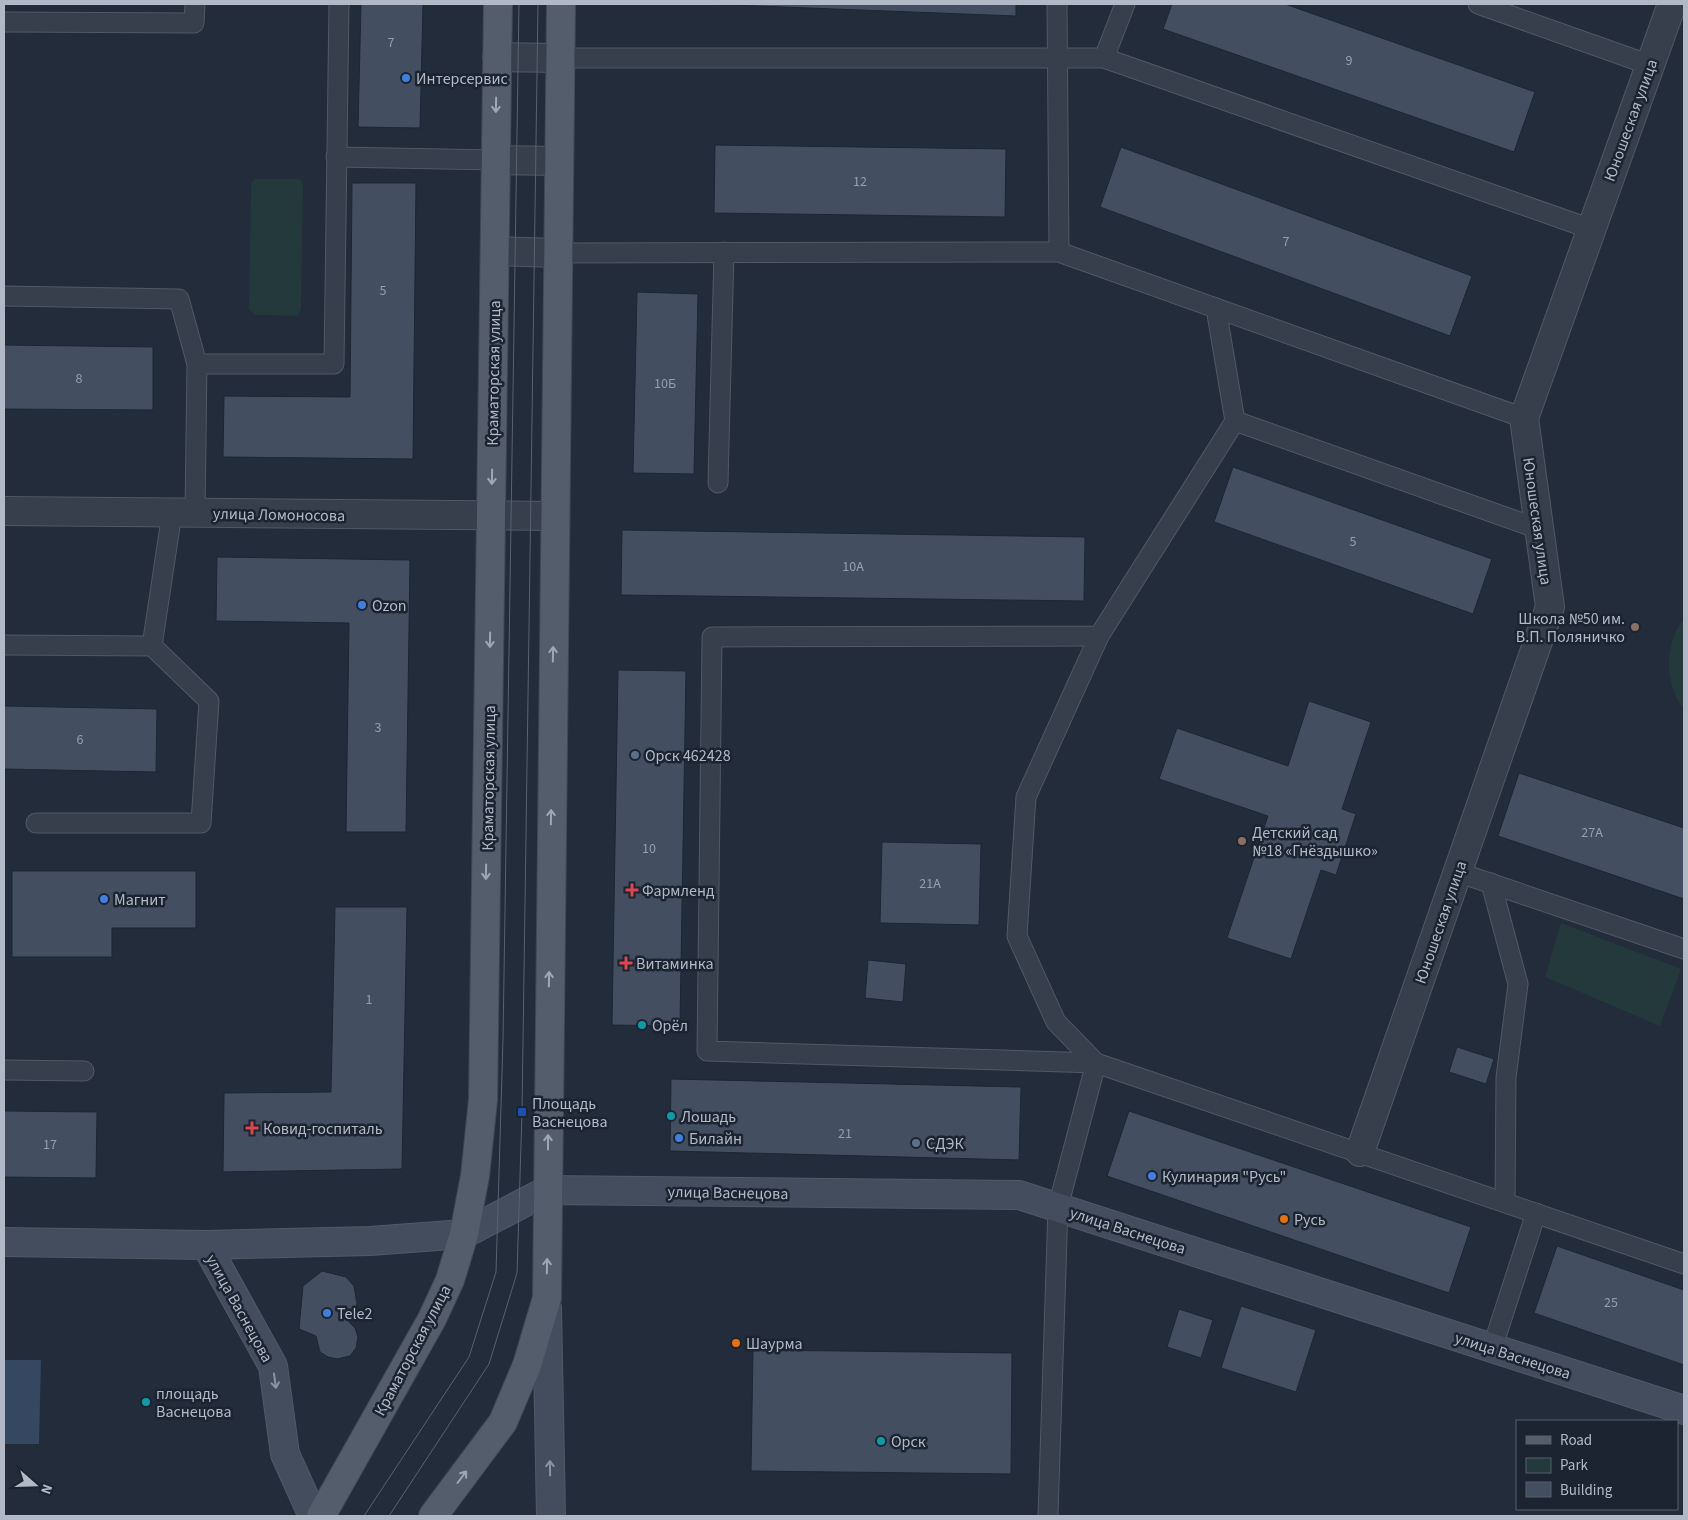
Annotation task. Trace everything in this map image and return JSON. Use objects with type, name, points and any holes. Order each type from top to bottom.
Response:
[{"type":"main road","name":"Краматорская улица","points":[[321,1516],[432,1319],[450,1280],[464,1234],[474,1176],[483,1100],[498,4]]},
{"type":"main road","points":[[433,1516],[503,1422],[528,1365],[547,1298],[561,4]]},
{"type":"street","name":"Юношеская улица","points":[[1360,1152],[1550,607],[1524,418],[1672,4]]},
{"type":"street","points":[[498,57],[560,58]]},
{"type":"street","points":[[496,160],[559,161]]},
{"type":"street","points":[[495,251],[558,253]]},
{"type":"street","name":"улица Ломоносова","points":[[4,511],[555,516]]},
{"type":"street","points":[[464,1234],[548,1190]]},
{"type":"street","name":"улица Васнецова","points":[[548,1190],[1019,1195],[1684,1410]]},
{"type":"street","name":"улица Васнецова","points":[[4,1242],[206,1244],[370,1240],[464,1234]]},
{"type":"street","name":"улица Васнецова","points":[[206,1244],[273,1366],[285,1454],[313,1516]]},
{"type":"street","points":[[547,1298],[551,1516]]},
{"type":"lane","points":[[4,22],[194,23],[195,4]]},
{"type":"lane","points":[[197,364],[334,364],[339,4]]},
{"type":"lane","points":[[1057,4],[1059,252]]},
{"type":"lane","points":[[1104,58],[1125,4]]},
{"type":"lane","points":[[1478,4],[1650,65]]},
{"type":"lane","points":[[560,58],[1104,58],[1591,229]]},
{"type":"lane","points":[[336,157],[496,160]]},
{"type":"lane","points":[[718,483],[724,252]]},
{"type":"lane","points":[[558,253],[1059,252],[1524,418]]},
{"type":"lane","points":[[4,296],[179,299],[197,364],[183,513],[152,646]]},
{"type":"lane","points":[[1096,1063],[1056,1022],[1017,936],[1026,797],[1099,636],[1235,421],[1216,308]]},
{"type":"lane","points":[[1235,421],[1539,529]]},
{"type":"lane","points":[[1099,636],[712,637],[707,1051],[1096,1063],[1684,1264]]},
{"type":"lane","points":[[4,645],[152,646],[209,701],[201,823],[36,823]]},
{"type":"lane","points":[[1457,872],[1684,950]]},
{"type":"lane","points":[[1492,883],[1518,984],[1506,1078],[1505,1202]]},
{"type":"lane","points":[[1048,1516],[1058,1207],[1096,1063]]},
{"type":"lane","points":[[4,1070],[84,1071]]},
{"type":"lane","points":[[1492,1349],[1536,1213]]},
{"type":"green space","points":[[255,179],[297,179],[301,180],[303,184],[301,309],[298,316],[256,315],[249,310],[251,184]]},
{"type":"green space","points":[[1684,618],[1684,710],[1673,688],[1669,664],[1673,640]]},
{"type":"green space","points":[[1561,923],[1681,969],[1660,1026],[1545,977]]},
{"type":"water","points":[[4,1360],[41,1360],[39,1444],[4,1444]]},
{"type":"building","points":[[361,4],[423,4],[420,128],[358,127]]},
{"type":"building","points":[[705,4],[1016,4],[1016,16]]},
{"type":"building","points":[[1172,4],[1285,4],[1535,92],[1514,152],[1163,29]]},
{"type":"building","points":[[715,145],[1006,149],[1005,217],[714,213]]},
{"type":"building","points":[[1121,147],[1472,276],[1450,336],[1100,207]]},
{"type":"building","points":[[352,183],[416,183],[413,459],[223,457],[224,396],[350,397]]},
{"type":"building","points":[[637,292],[698,294],[694,474],[633,473]]},
{"type":"building","points":[[4,345],[153,347],[153,410],[4,409]]},
{"type":"building","points":[[1233,467],[1492,559],[1473,614],[1214,522]]},
{"type":"building","points":[[622,530],[1085,537],[1084,601],[621,595]]},
{"type":"building","points":[[217,557],[410,560],[406,832],[346,832],[349,623],[216,621]]},
{"type":"building","points":[[618,670],[686,671],[680,1026],[612,1025]]},
{"type":"building","points":[[1309,701],[1371,722],[1342,809],[1356,814],[1336,875],[1321,870],[1291,959],[1227,938],[1268,816],[1159,779],[1177,728],[1288,766]]},
{"type":"building","points":[[4,706],[157,709],[156,772],[4,769]]},
{"type":"building","points":[[1519,773],[1684,828],[1684,899],[1498,836]]},
{"type":"building","points":[[882,842],[981,844],[979,925],[880,923]]},
{"type":"building","name":"Магнит","points":[[12,871],[196,871],[196,928],[112,928],[112,957],[12,957]]},
{"type":"building","points":[[335,907],[407,907],[402,1169],[223,1172],[224,1093],[331,1092]]},
{"type":"building","points":[[868,960],[906,964],[903,1002],[865,998]]},
{"type":"building","points":[[1457,1047],[1494,1059],[1486,1084],[1449,1072]]},
{"type":"building","points":[[671,1079],[1021,1087],[1019,1160],[670,1151]]},
{"type":"building","points":[[4,1111],[97,1112],[96,1178],[4,1177]]},
{"type":"building","points":[[1129,1111],[1471,1227],[1449,1293],[1107,1176]]},
{"type":"building","points":[[1557,1246],[1684,1290],[1684,1365],[1534,1313]]},
{"type":"building","name":"Tele2","points":[[322,1271],[346,1277],[354,1286],[357,1304],[349,1322],[355,1328],[358,1337],[356,1348],[350,1356],[337,1359],[328,1357],[320,1352],[316,1336],[299,1329],[303,1286]]},
{"type":"building","points":[[1241,1306],[1316,1330],[1296,1392],[1221,1368]]},
{"type":"building","points":[[1179,1309],[1213,1320],[1201,1358],[1167,1347]]},
{"type":"building","name":"Орск","points":[[753,1350],[1012,1353],[1011,1474],[751,1471]]},
{"type":"tram line","points":[[364,1516],[469,1357],[496,1272],[503,1040],[519,4]]},
{"type":"tram line","points":[[389,1516],[489,1364],[517,1273],[522,1112],[538,4]]},
{"type":"place","name":"Интерсервис","points":[[406,78]]},
{"type":"place","name":"Ozon","points":[[362,605]]},
{"type":"place","name":"Школа №50 им. В.П. Поляничко","points":[[1635,627]]},
{"type":"place","name":"Орск 462428","points":[[635,755]]},
{"type":"place","name":"Детский сад №18 «Гнёздышко»","points":[[1242,841]]},
{"type":"place","name":"Фармленд","points":[[632,890]]},
{"type":"place","name":"Магнит","points":[[104,899]]},
{"type":"place","name":"Витаминка","points":[[626,963]]},
{"type":"place","name":"Орёл","points":[[642,1025]]},
{"type":"place","name":"Площадь Васнецова","points":[[522,1112]]},
{"type":"place","name":"Лошадь","points":[[671,1116]]},
{"type":"place","name":"Ковид-госпиталь","points":[[252,1128]]},
{"type":"place","name":"Билайн","points":[[679,1138]]},
{"type":"place","name":"СДЭК","points":[[916,1143]]},
{"type":"place","name":"Кулинария \"Русь\"","points":[[1152,1176]]},
{"type":"place","name":"Русь","points":[[1284,1219]]},
{"type":"place","name":"Tele2","points":[[327,1313]]},
{"type":"place","name":"Шаурма","points":[[736,1343]]},
{"type":"place","name":"площадь Васнецова","points":[[146,1402]]},
{"type":"place","name":"Орск","points":[[881,1441]]}]
